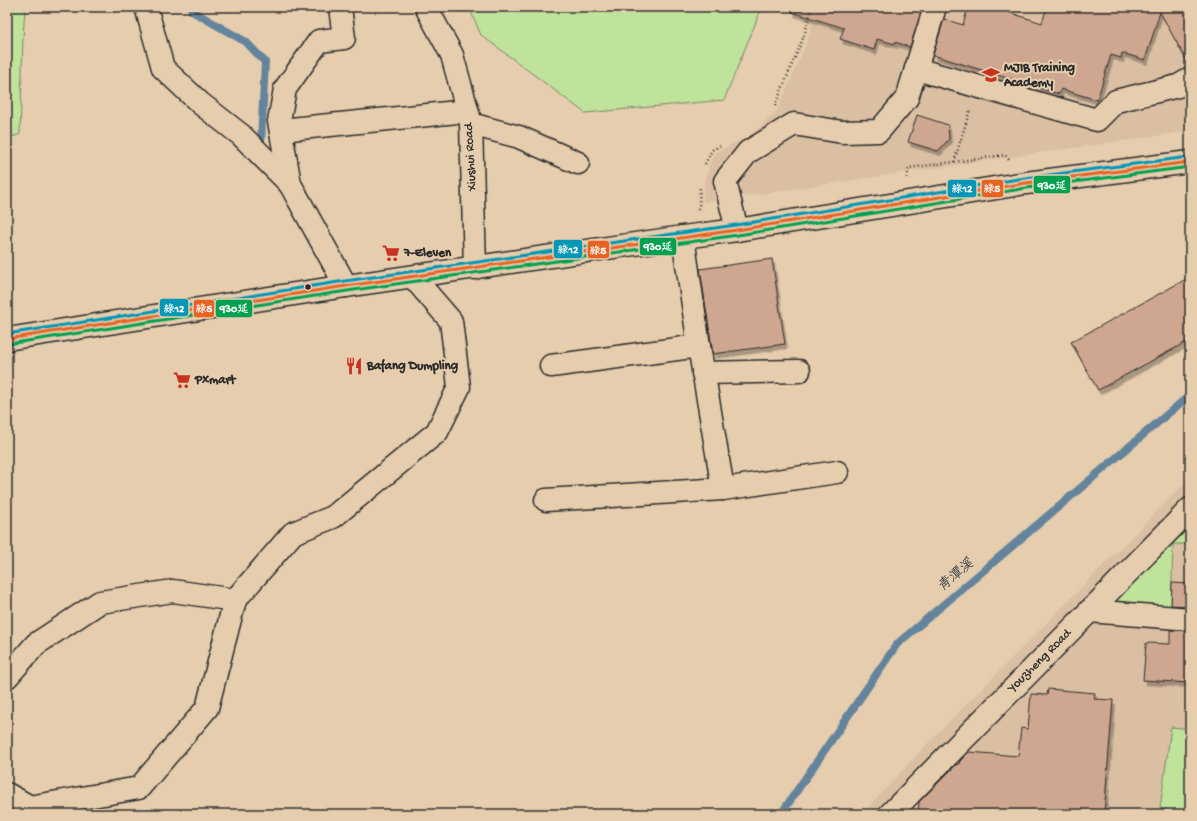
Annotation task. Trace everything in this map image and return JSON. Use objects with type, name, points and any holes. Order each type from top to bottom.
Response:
[{"type":"main road","points":[[146,7],[163,68],[200,103],[241,135],[290,184],[346,286]]},
{"type":"main road","points":[[290,184],[279,121],[285,89],[319,41],[344,38],[340,7]]},
{"type":"main road","name":"Xiushui Road","points":[[426,7],[452,55],[469,118],[475,268]]},
{"type":"main road","points":[[737,230],[725,181],[748,152],[794,124],[842,132],[879,131],[907,98],[935,7]]},
{"type":"main road","points":[[916,69],[1098,120],[1116,101],[1178,86],[1190,79]]},
{"type":"main road","points":[[281,130],[469,118],[519,137],[578,164]]},
{"type":"main road","points":[[7,339],[346,286],[683,236],[737,230],[1026,183],[1190,162]]},
{"type":"main road","points":[[683,236],[703,373],[723,489]]},
{"type":"main road","points":[[7,794],[36,810],[140,788],[207,708],[235,600],[293,534],[333,517],[437,432],[459,386],[451,321],[413,277]]},
{"type":"main road","points":[[551,366],[699,346]]},
{"type":"main road","points":[[703,373],[799,371]]},
{"type":"main road","points":[[546,500],[723,489],[837,472]]},
{"type":"main road","name":"Youzheng Road","points":[[890,814],[1190,509]]},
{"type":"main road","points":[[7,677],[36,644],[100,602],[173,591],[235,600]]},
{"type":"main road","points":[[1089,611],[1190,619]]},
{"type":"path","points":[[954,162],[978,86]]},
{"type":"shaded area","name":"MJIB Training Academy","points":[[816,7],[1190,7],[1190,131],[703,202],[704,184],[710,163],[715,153],[751,135],[777,111],[808,39]]},
{"type":"shaded area","points":[[1190,478],[1190,814],[862,814],[929,742]]},
{"type":"green space","points":[[7,7],[25,7],[20,134],[7,139]]},
{"type":"green space","points":[[469,7],[762,7],[724,100],[585,113],[481,35]]},
{"type":"green space","points":[[1190,527],[1190,544],[1173,544],[1171,606],[1115,601]]},
{"type":"green space","points":[[1171,727],[1190,729],[1190,813],[1160,809]]},
{"type":"building","points":[[793,7],[906,7],[921,12],[910,47],[895,42],[895,44],[877,39],[874,50],[840,39],[844,28],[792,12]]},
{"type":"building","points":[[968,7],[992,7],[1042,23],[1047,7],[1190,7],[1190,67],[1160,12],[1145,60],[1122,53],[1121,58],[1111,55],[1097,100],[1061,89],[1059,94],[933,55],[944,19],[963,25]]},
{"type":"building","points":[[917,115],[948,125],[949,139],[938,151],[908,142]]},
{"type":"building","points":[[772,259],[785,344],[713,354],[700,269]]},
{"type":"building","points":[[1190,277],[1190,340],[1098,390],[1071,342]]},
{"type":"building","points":[[1172,583],[1190,584],[1190,606],[1171,605]]},
{"type":"building","points":[[1170,630],[1190,631],[1190,683],[1143,680],[1146,643],[1170,644]]},
{"type":"building","points":[[1048,689],[1095,693],[1094,699],[1113,700],[1104,814],[918,814],[919,802],[957,764],[959,764],[969,752],[1018,756],[1021,728],[1028,729],[1031,694],[1047,695]]},
{"type":"waterway","points":[[191,7],[192,11],[246,42],[265,62],[261,142]]},
{"type":"waterway","name":"青潭溪","points":[[781,814],[897,644],[1190,395]]},
{"type":"transit line","name":"綠12","points":[[7,334],[345,281],[736,225],[1025,178],[1189,157]]},
{"type":"transit line","name":"綠5","points":[[7,339],[346,286],[737,230],[1026,183],[1190,162]]},
{"type":"transit line","name":"930延","points":[[8,344],[347,291],[738,235],[1027,188],[1190,167]]},
{"type":"place","name":"MJIB Training Academy","points":[[991,75]]},
{"type":"place","name":"7-Eleven","points":[[391,253]]},
{"type":"place","name":"Bafang Dumpling","points":[[354,366]]},
{"type":"place","name":"Pxmart","points":[[182,380]]}]
